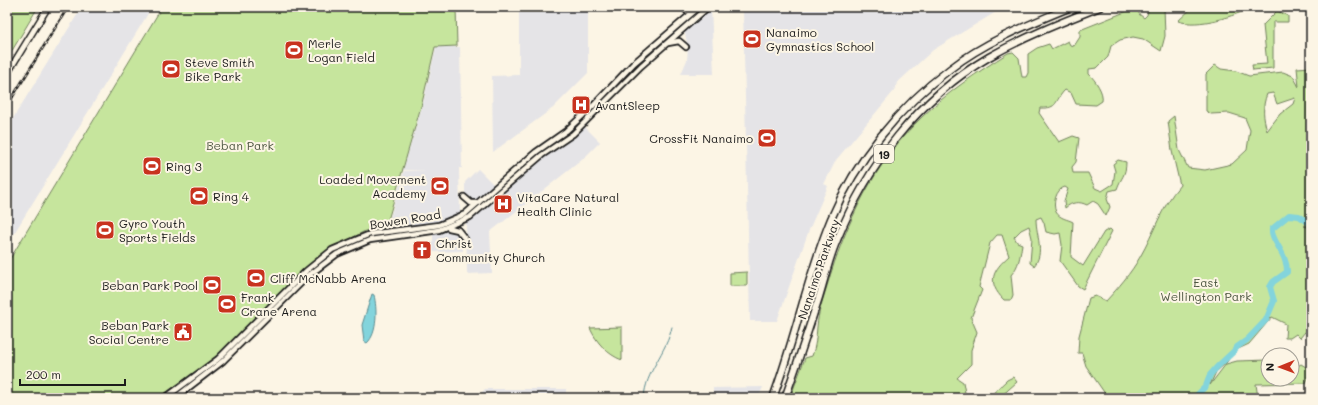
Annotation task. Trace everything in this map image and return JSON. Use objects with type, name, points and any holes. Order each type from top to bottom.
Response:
[{"type":"highway","name":"Nanaimo Parkway","points":[[773,398],[789,353],[818,256],[832,219],[849,183],[870,150],[894,120],[920,94],[951,68],[1010,34],[1071,7]]},
{"type":"highway","name":"Nanaimo Parkway","points":[[785,398],[836,241],[852,204],[867,177],[898,136],[923,109],[952,83],[981,62],[1027,37],[1100,7]]},
{"type":"main road","points":[[7,74],[48,7]]},
{"type":"main road","points":[[683,7],[687,11],[698,8]]},
{"type":"main road","name":"Bowen Road","points":[[175,398],[223,361],[308,276],[337,254],[377,238],[446,228],[470,217],[542,155],[573,134],[641,66],[708,7]]},
{"type":"main road","name":"Bowen Road","points":[[165,398],[218,359],[306,271],[332,250],[370,234],[446,223],[465,214],[536,152],[566,132],[634,63],[698,8]]},
{"type":"main road","points":[[665,44],[679,41],[686,47]]},
{"type":"main road","points":[[464,197],[471,203],[478,203]]},
{"type":"main road","points":[[446,228],[458,230],[465,239]]},
{"type":"shaded area","points":[[82,7],[152,7],[7,245],[7,128]]},
{"type":"shaded area","points":[[519,7],[588,7],[588,73],[553,108],[493,152],[492,76],[519,75]]},
{"type":"shaded area","points":[[711,7],[714,74],[681,74],[687,60],[688,47],[684,29]]},
{"type":"shaded area","points":[[993,7],[996,12],[933,50],[897,83],[894,91],[836,160],[824,184],[828,186],[809,230],[777,321],[750,321],[743,8]]},
{"type":"shaded area","points":[[436,47],[460,47],[462,168],[459,168],[460,213],[437,222],[387,227],[404,171],[428,170],[403,170],[423,103]]},
{"type":"shaded area","points":[[583,125],[600,142],[583,159],[490,232],[492,273],[467,274],[466,222],[543,155]]},
{"type":"shaded area","points":[[478,169],[495,186],[476,202],[471,202],[465,197],[465,182]]},
{"type":"shaded area","points":[[446,230],[454,231],[464,240],[463,251],[433,252],[433,234]]},
{"type":"shaded area","points":[[763,387],[758,398],[713,398],[713,388]]},
{"type":"shaded area","points":[[485,389],[566,389],[566,398],[477,398]]},
{"type":"green space","points":[[7,7],[38,7],[7,59]]},
{"type":"green space","name":"Beban Park","points":[[162,7],[456,7],[457,46],[435,47],[422,103],[386,227],[365,231],[335,247],[303,271],[224,352],[158,398],[7,398],[7,264]]},
{"type":"green space","points":[[1149,7],[1164,7],[1165,36],[1161,51],[1143,39],[1133,37],[1120,40],[1111,46],[1108,57],[1097,68],[1089,69],[1089,74],[1102,94],[1102,101],[1096,105],[1076,104],[1071,93],[1065,90],[1056,104],[1046,108],[1040,108],[1039,113],[1059,142],[1073,136],[1079,138],[1076,162],[1072,167],[1073,173],[1088,173],[1095,188],[1102,191],[1113,184],[1115,171],[1113,164],[1118,160],[1126,162],[1124,174],[1117,189],[1109,191],[1107,199],[1110,207],[1106,216],[1098,204],[1093,201],[1087,205],[1073,203],[1065,208],[1064,201],[1068,189],[1065,187],[1062,188],[1057,194],[1054,205],[1056,212],[1062,217],[1073,222],[1071,257],[1083,266],[1104,232],[1110,229],[1112,231],[1083,289],[1078,286],[1060,261],[1062,245],[1060,233],[1055,234],[1046,232],[1041,217],[1036,219],[1039,255],[1034,266],[1030,263],[1032,238],[1029,226],[1021,230],[1014,237],[1017,242],[1022,244],[1020,257],[1014,272],[1011,275],[1013,295],[1011,300],[1004,300],[998,294],[993,282],[999,266],[1009,256],[1002,235],[997,235],[990,243],[979,287],[982,290],[971,318],[977,332],[971,350],[971,364],[957,378],[963,382],[966,398],[790,398],[805,358],[812,356],[822,301],[843,239],[864,194],[891,152],[906,133],[953,90],[1008,53],[1013,52],[1019,58],[1022,77],[1026,77],[1028,73],[1028,54],[1037,48],[1049,44],[1052,49],[1068,41],[1070,45],[1074,46],[1080,37],[1080,30],[1135,8],[1139,9],[1139,14],[1144,18],[1147,15]]},
{"type":"green space","points":[[1193,7],[1253,7],[1227,17],[1206,22],[1186,23],[1178,21]]},
{"type":"green space","points":[[1277,11],[1288,16],[1288,22],[1273,22],[1273,68],[1253,70],[1252,65],[1267,64],[1263,25]]},
{"type":"green space","name":"East Wellington Park","points":[[1215,65],[1221,69],[1236,71],[1249,76],[1283,72],[1293,76],[1299,87],[1297,68],[1311,67],[1311,226],[1304,226],[1311,228],[1311,333],[1305,332],[1300,338],[1296,334],[1290,338],[1285,338],[1286,324],[1272,317],[1249,344],[1234,351],[1227,362],[1216,372],[1210,385],[1226,364],[1237,361],[1260,360],[1260,384],[1256,384],[1258,398],[1108,398],[1086,366],[1082,353],[1078,353],[1079,336],[1089,298],[1095,296],[1106,301],[1133,269],[1173,193],[1180,185],[1172,151],[1168,121],[1174,116],[1179,150],[1188,168],[1205,170],[1232,164],[1247,150],[1250,130],[1245,118],[1229,113],[1211,114],[1206,111],[1206,74]],"holes":[[[1273,93],[1277,104],[1295,98],[1293,104],[1280,114],[1267,131],[1264,112],[1264,103],[1267,94]]]},
{"type":"green space","points":[[747,272],[747,286],[730,286],[730,273]]},
{"type":"green space","points":[[622,327],[622,360],[612,355],[603,347],[590,328]]},
{"type":"green space","name":"East Wellington Park","points":[[1301,364],[1311,370],[1306,383],[1300,383]]},
{"type":"green space","points":[[1013,377],[1017,382],[999,398],[988,398],[1007,380]]},
{"type":"water","points":[[372,294],[374,295],[375,300],[376,320],[371,339],[367,343],[364,341],[362,325]]},
{"type":"waterway","points":[[1194,398],[1206,386],[1210,375],[1217,367],[1237,347],[1247,340],[1266,320],[1274,301],[1270,287],[1273,282],[1287,272],[1285,260],[1274,238],[1272,229],[1289,215],[1299,216],[1311,224]]},
{"type":"waterway","points":[[644,398],[648,379],[666,345],[672,327]]},
{"type":"railway","points":[[7,106],[68,7]]},
{"type":"place","name":"Nanaimo Gymnastics School","points":[[752,39]]},
{"type":"place","name":"Merle Logan Field","points":[[294,50]]},
{"type":"place","name":"Steve Smith Bike Park","points":[[171,69]]},
{"type":"place","name":"AvantSleep","points":[[581,105]]},
{"type":"place","name":"CrossFit Nanaimo","points":[[767,138]]},
{"type":"place","name":"Ring 3","points":[[152,166]]},
{"type":"place","name":"Loaded Movement Academy","points":[[440,186]]},
{"type":"place","name":"Ring 4","points":[[199,196]]},
{"type":"place","name":"VitaCare Natural Health Clinic","points":[[503,204]]},
{"type":"place","name":"Gyro Youth Sports Fields","points":[[105,230]]},
{"type":"place","name":"Christ Community Church","points":[[422,250]]},
{"type":"place","name":"Cliff McNabb Arena","points":[[256,278]]},
{"type":"place","name":"Beban Park Pool","points":[[212,285]]},
{"type":"place","name":"Frank Crane Arena","points":[[227,304]]},
{"type":"place","name":"Beban Park Social Centre","points":[[183,332]]}]
